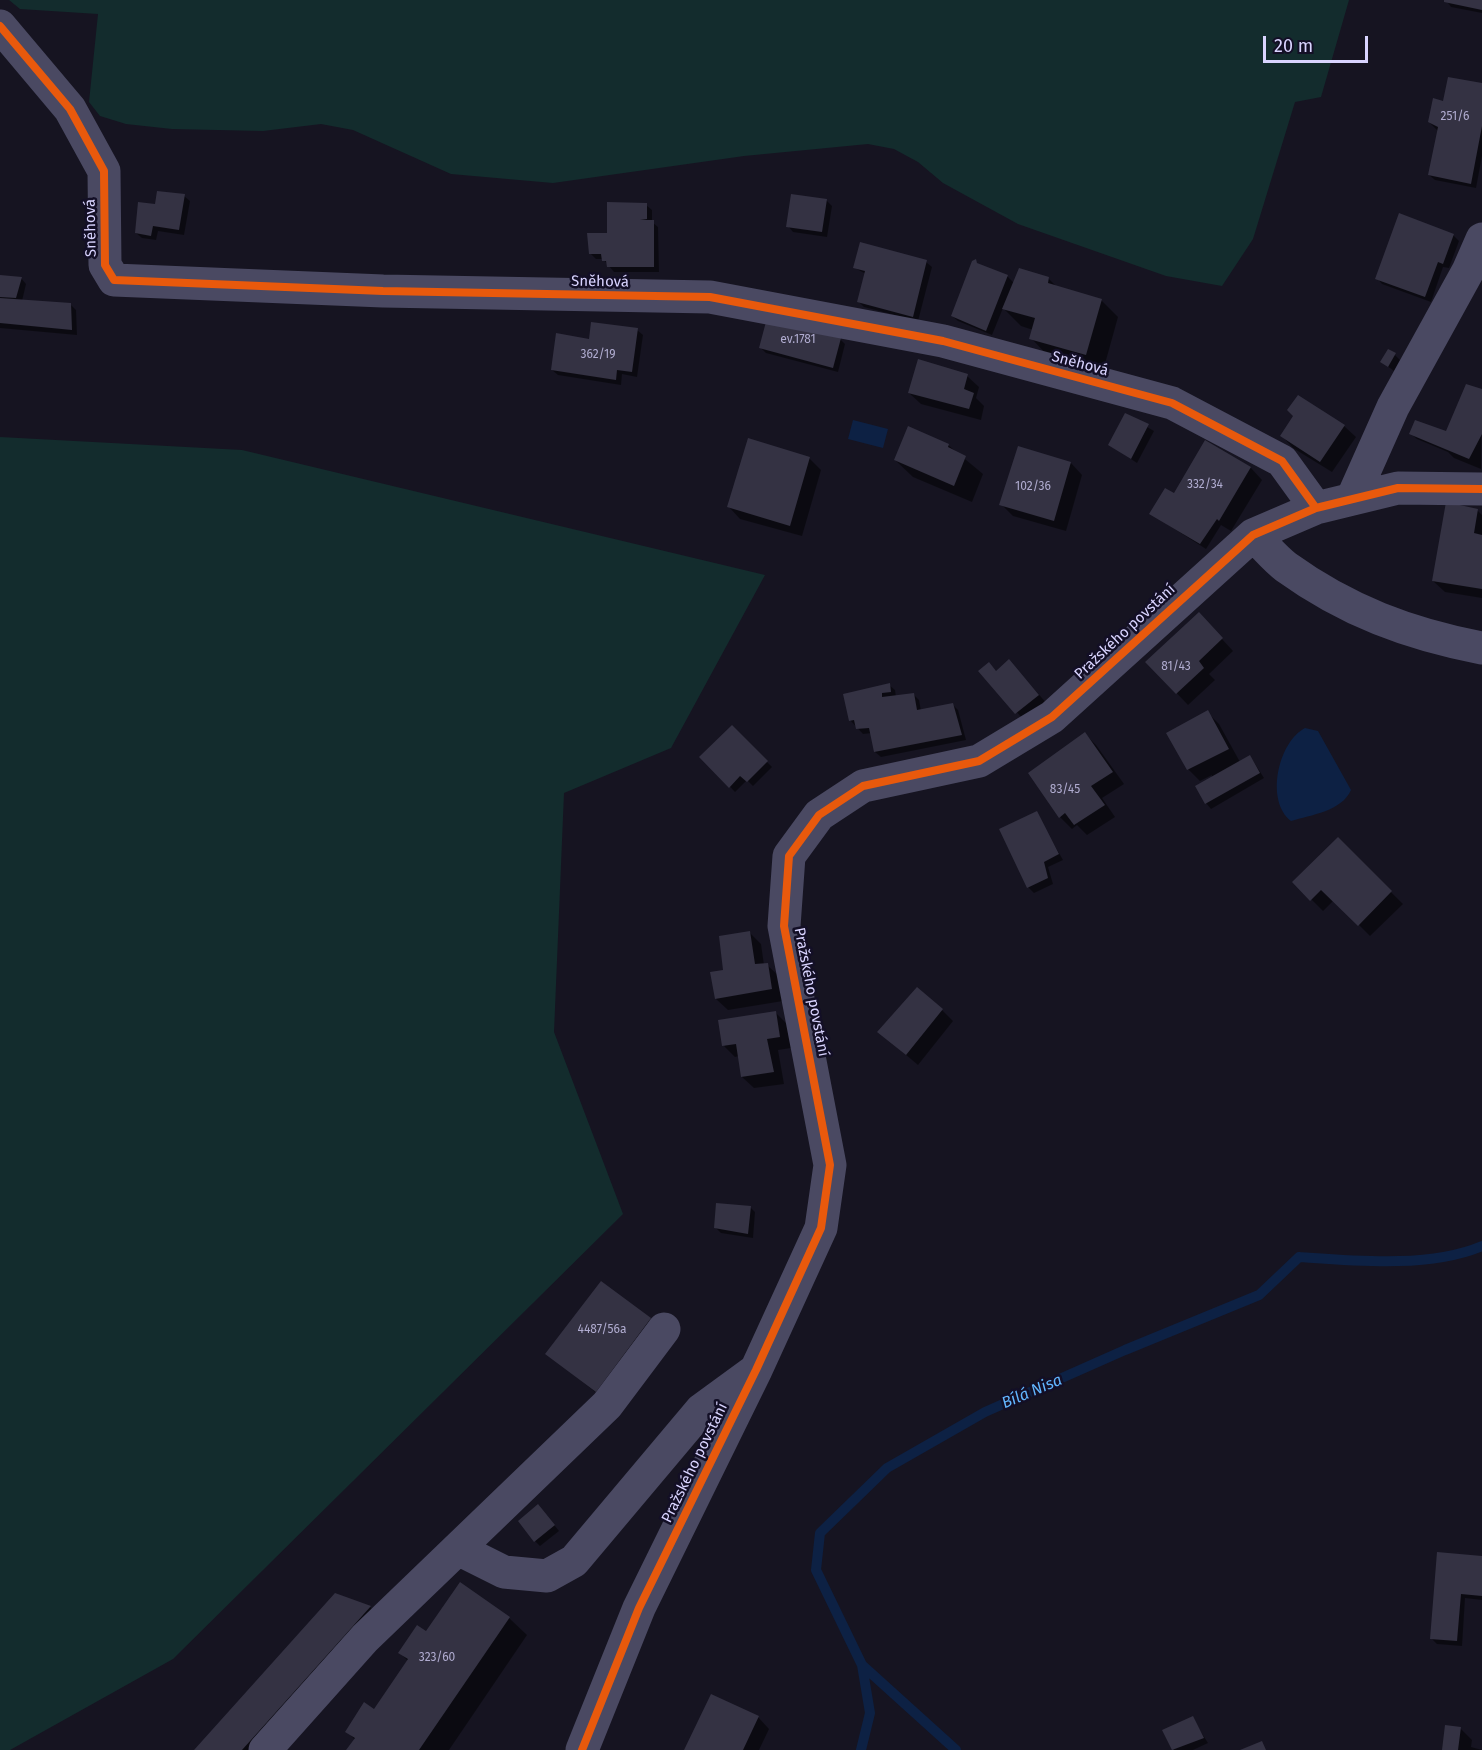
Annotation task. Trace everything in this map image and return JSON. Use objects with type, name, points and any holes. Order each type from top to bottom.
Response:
[{"type":"street","name":"Sněhová","points":[[2,28],[70,109],[104,171],[105,265],[114,280],[382,291],[710,297],[943,341],[1172,403],[1282,461],[1316,508]]},
{"type":"street","points":[[1352,500],[1393,407],[1468,271],[1482,239]]},
{"type":"street","name":"Pražského povstání","points":[[582,1750],[639,1608],[756,1370],[821,1228],[830,1165],[784,926],[789,856],[819,815],[863,786],[979,761],[1052,717],[1253,535],[1316,508],[1398,488],[1482,489]]},
{"type":"street","points":[[1253,535],[1285,566],[1359,611],[1428,637],[1482,648]]},
{"type":"street","points":[[265,1750],[365,1638],[607,1405],[664,1329]]},
{"type":"street","name":"Pražského povstání","points":[[458,1549],[504,1572],[547,1576],[574,1562],[701,1410],[756,1370]]},
{"type":"green space","points":[[9,0],[1349,0],[1321,97],[1295,102],[1253,239],[1222,286],[1166,276],[1018,224],[943,183],[918,162],[894,149],[868,144],[744,156],[553,183],[451,174],[353,130],[321,124],[263,131],[172,129],[126,124],[100,116],[89,102],[98,14],[20,9]]},
{"type":"green space","points":[[0,437],[242,450],[765,575],[671,748],[564,793],[554,1032],[623,1214],[173,1659],[10,1750],[0,1750]]},
{"type":"water","points":[[853,420],[888,429],[883,448],[848,439]]},
{"type":"water","points":[[1305,728],[1318,731],[1351,790],[1341,803],[1316,814],[1291,821],[1283,812],[1278,800],[1278,772],[1288,746]]},
{"type":"building","points":[[1444,0],[1482,0],[1482,10],[1444,2]]},
{"type":"building","points":[[1448,77],[1482,83],[1482,126],[1471,184],[1428,175],[1438,127],[1428,122],[1433,98],[1443,101]]},
{"type":"building","points":[[157,191],[185,194],[179,230],[153,226],[151,236],[135,233],[138,202],[155,204]]},
{"type":"building","points":[[791,194],[827,199],[822,232],[786,227]]},
{"type":"building","points":[[607,202],[647,203],[647,219],[640,220],[654,220],[654,267],[607,267],[606,261],[602,261],[601,254],[589,254],[587,233],[607,233]]},
{"type":"building","points":[[1399,213],[1454,234],[1443,264],[1438,262],[1425,297],[1375,279]]},
{"type":"building","points":[[860,242],[927,260],[913,317],[857,302],[865,271],[853,268]]},
{"type":"building","points":[[976,259],[977,263],[1008,275],[986,331],[951,316],[972,261]]},
{"type":"building","points":[[1019,268],[1049,277],[1048,283],[1102,299],[1086,355],[1029,339],[1035,318],[1002,309]]},
{"type":"building","points":[[0,275],[22,277],[16,298],[0,297]]},
{"type":"building","points":[[0,298],[71,303],[72,330],[0,323]]},
{"type":"building","points":[[767,318],[841,338],[833,368],[759,348]]},
{"type":"building","points":[[591,322],[638,328],[632,372],[617,370],[616,380],[551,370],[556,333],[589,339]]},
{"type":"building","points":[[1388,349],[1396,353],[1388,367],[1380,362]]},
{"type":"building","points":[[918,359],[968,374],[964,389],[974,393],[969,409],[908,393]]},
{"type":"building","points":[[1466,384],[1482,389],[1482,434],[1469,459],[1409,434],[1415,420],[1446,431]]},
{"type":"building","points":[[1298,395],[1345,425],[1320,462],[1280,436],[1293,416],[1287,410]]},
{"type":"building","points":[[1125,413],[1149,424],[1131,459],[1108,445]]},
{"type":"building","points":[[908,426],[949,444],[948,447],[966,456],[954,486],[894,460]]},
{"type":"building","points":[[748,438],[810,457],[790,526],[727,507]]},
{"type":"building","points":[[1205,440],[1251,467],[1219,521],[1217,519],[1200,544],[1149,514],[1165,488],[1174,493]]},
{"type":"building","points":[[1018,446],[1071,462],[1054,521],[999,505]]},
{"type":"building","points":[[1446,502],[1478,509],[1474,533],[1482,535],[1482,589],[1432,581]]},
{"type":"building","points":[[1199,612],[1223,638],[1199,661],[1204,668],[1176,694],[1145,662]]},
{"type":"building","points":[[1009,659],[1039,695],[1015,714],[978,671],[989,662],[996,671]]},
{"type":"building","points":[[890,683],[891,692],[882,693],[882,697],[914,693],[917,710],[953,703],[962,735],[874,752],[869,728],[856,729],[854,720],[849,721],[843,694]]},
{"type":"building","points":[[1208,710],[1229,749],[1187,770],[1166,733]]},
{"type":"building","points":[[732,725],[768,761],[747,782],[740,776],[729,788],[699,757]]},
{"type":"building","points":[[1085,732],[1113,772],[1091,786],[1105,805],[1074,825],[1065,813],[1059,818],[1028,773]]},
{"type":"building","points":[[1250,755],[1260,773],[1205,804],[1195,786]]},
{"type":"building","points":[[1037,811],[1059,854],[1044,862],[1048,878],[1027,888],[999,829]]},
{"type":"building","points":[[1338,837],[1392,891],[1358,926],[1321,890],[1310,901],[1292,882]]},
{"type":"building","points":[[750,931],[755,964],[768,963],[772,989],[715,999],[710,972],[723,970],[719,936]]},
{"type":"building","points":[[917,987],[943,1009],[906,1055],[877,1032]]},
{"type":"building","points":[[776,1011],[780,1037],[767,1039],[774,1072],[741,1077],[736,1044],[722,1046],[718,1020]]},
{"type":"building","points":[[716,1203],[751,1206],[748,1234],[714,1228]]},
{"type":"building","points":[[601,1281],[651,1318],[596,1392],[545,1354]]},
{"type":"building","points":[[538,1504],[555,1525],[534,1542],[518,1521]]},
{"type":"building","points":[[1437,1552],[1482,1556],[1482,1596],[1461,1594],[1457,1641],[1430,1639]]},
{"type":"building","points":[[460,1582],[510,1617],[419,1750],[346,1750],[355,1738],[345,1732],[364,1702],[374,1709],[408,1659],[398,1653],[417,1625],[426,1631]]},
{"type":"building","points":[[335,1593],[371,1606],[242,1750],[194,1750]]},
{"type":"building","points":[[711,1694],[759,1716],[743,1750],[684,1750]]},
{"type":"building","points":[[1193,1716],[1204,1738],[1172,1750],[1162,1730]]},
{"type":"building","points":[[1445,1725],[1461,1727],[1458,1750],[1442,1750]]},
{"type":"building","points":[[1262,1741],[1266,1750],[1240,1750]]},
{"type":"waterway","name":"Bílá Nisa","points":[[861,1750],[870,1713],[862,1665],[816,1570],[820,1533],[887,1468],[985,1412],[1125,1350],[1259,1295],[1299,1257],[1368,1261],[1416,1260],[1439,1258],[1482,1246]]},
{"type":"waterway","points":[[862,1665],[956,1750]]},
{"type":"cycle path","points":[[0,26],[70,109],[104,171],[105,265],[114,280],[383,291],[710,297],[943,341],[1172,403],[1282,461],[1316,508]]},
{"type":"cycle path","points":[[582,1750],[639,1608],[756,1370],[821,1228],[830,1165],[784,926],[789,856],[819,815],[863,786],[979,761],[1052,717],[1253,535],[1316,508],[1398,488],[1482,489]]}]
